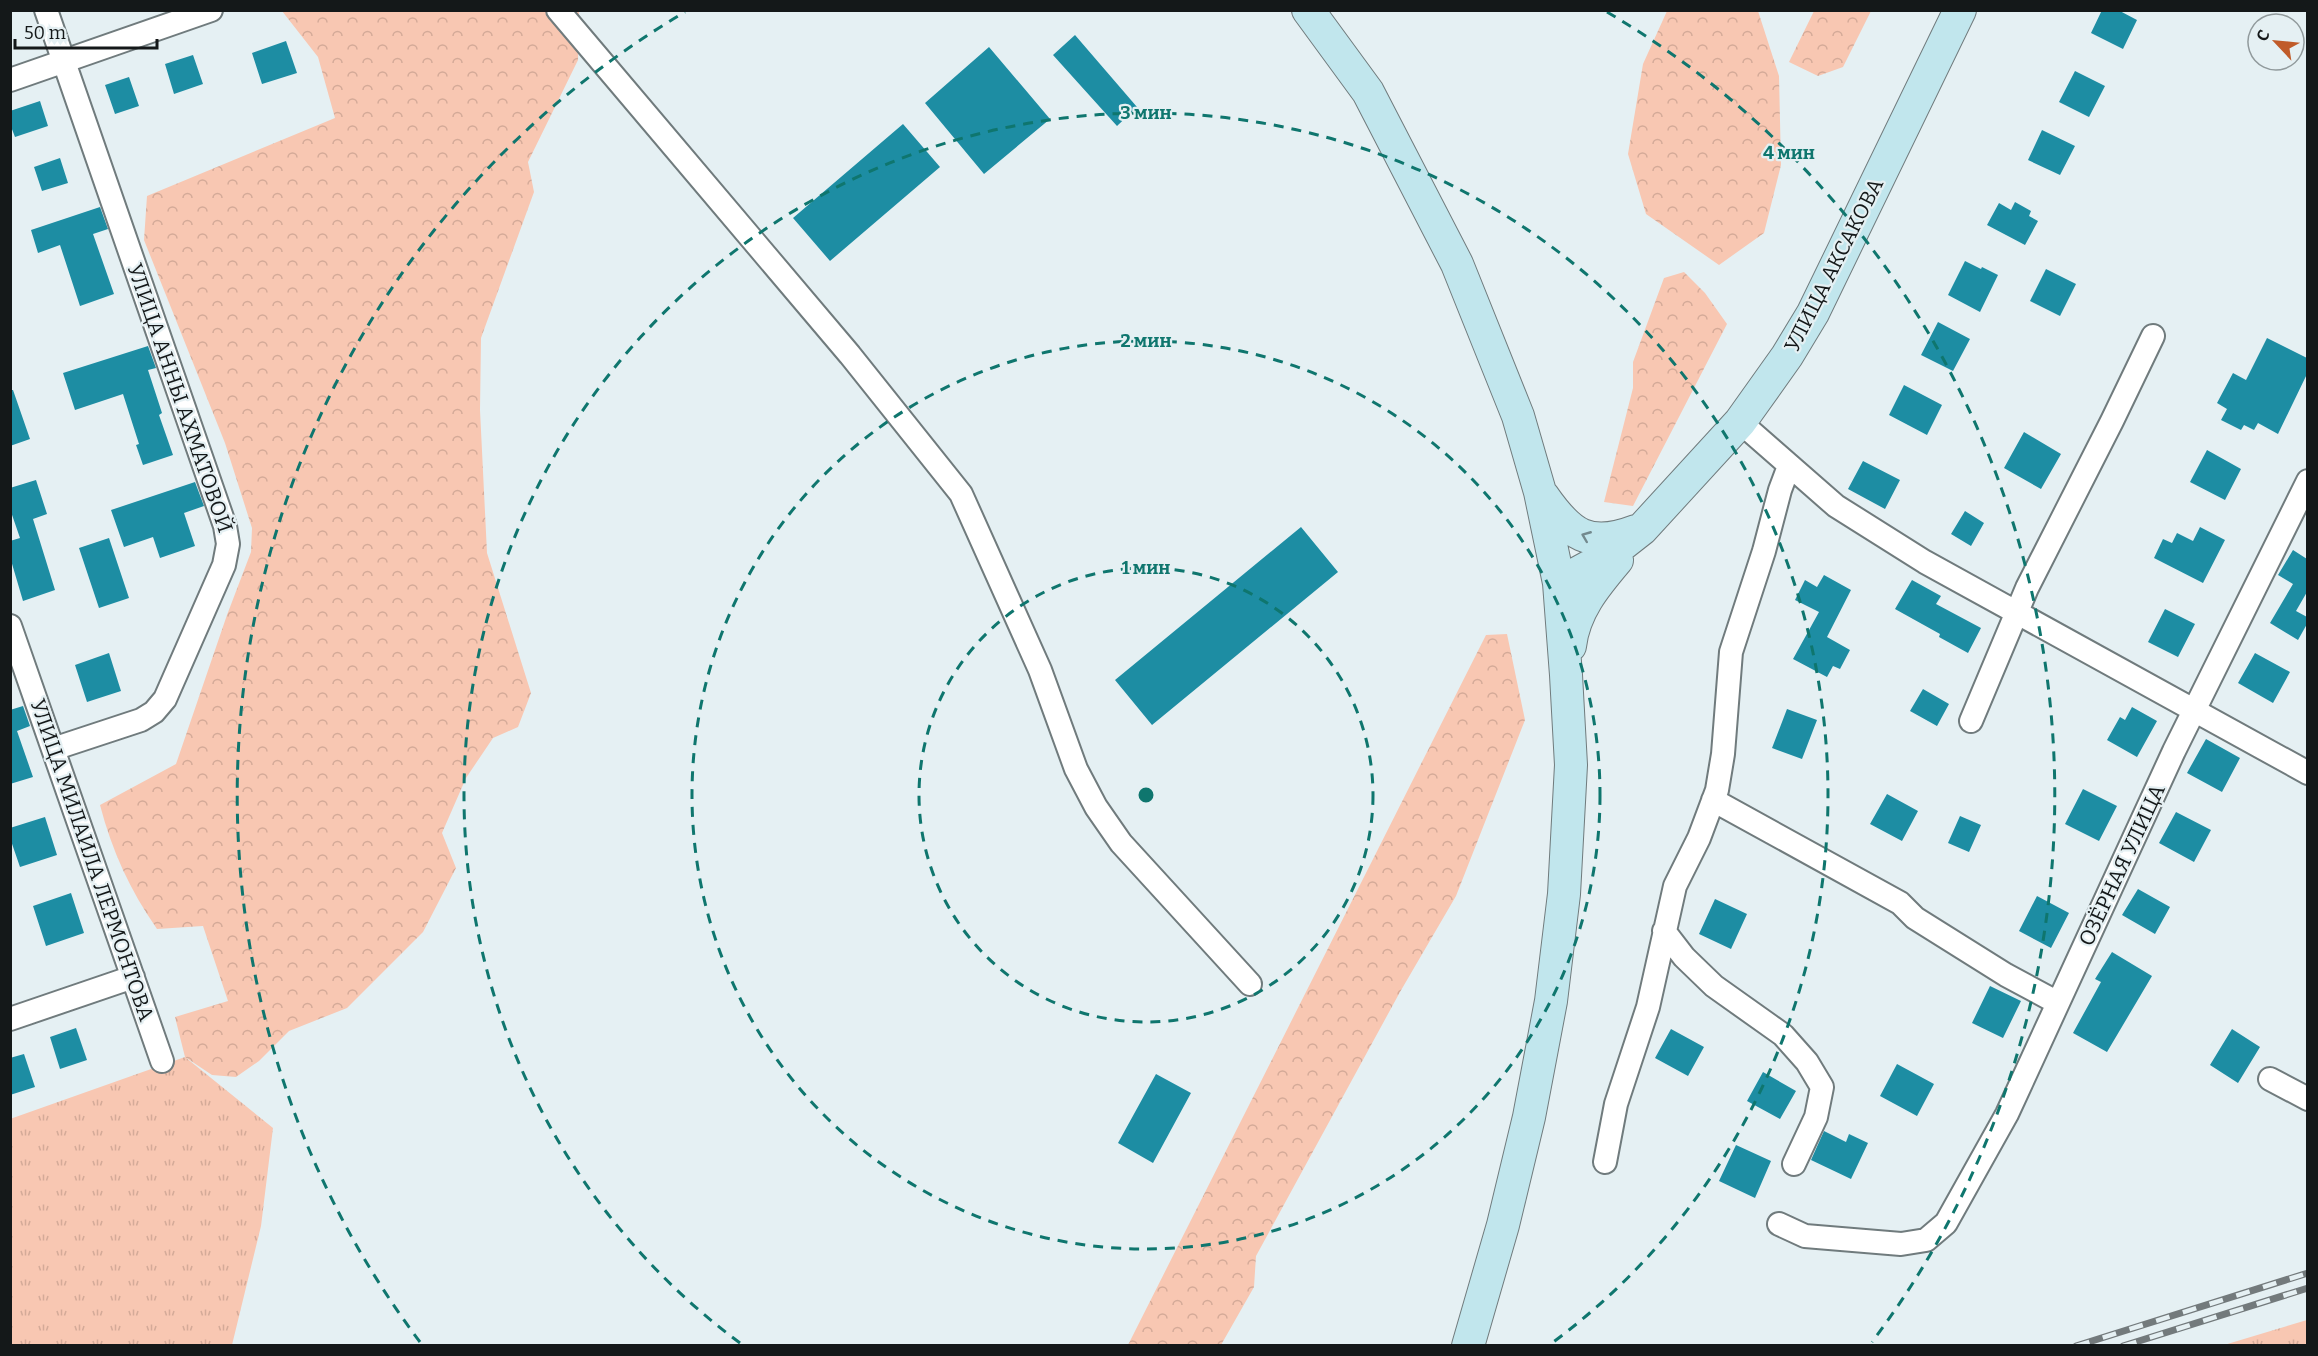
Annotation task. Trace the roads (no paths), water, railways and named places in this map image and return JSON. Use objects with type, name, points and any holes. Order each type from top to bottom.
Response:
[{"type":"main road","points":[[1308,10],[1368,92],[1457,264],[1518,416],[1540,492],[1559,583],[1571,765],[1564,894],[1551,1001],[1529,1117],[1503,1225],[1468,1346]]},
{"type":"main road","name":"УЛИЦА АКСАКОВА","points":[[1559,583],[1605,558],[1642,529],[1740,422],[1787,356],[1813,313],[1960,10]]},
{"type":"main road","points":[[1540,492],[1555,513],[1584,536],[1601,541],[1619,538],[1642,529]]},
{"type":"main road","points":[[1566,675],[1571,631],[1581,607],[1642,529]]},
{"type":"street","name":"УЛИЦА АННЫ АХМАТОВОЙ","points":[[46,10],[225,526],[228,544],[224,565],[160,706],[141,720],[53,749]]},
{"type":"street","points":[[10,80],[211,10]]},
{"type":"street","points":[[558,10],[843,346],[961,494],[1040,670],[1076,769],[1096,807],[1121,843],[1250,984]]},
{"type":"street","points":[[1971,721],[2026,588],[2153,336]]},
{"type":"street","points":[[1740,422],[1836,506],[1925,562],[2307,773]]},
{"type":"street","points":[[1605,1162],[1616,1104],[1648,1007],[1674,886],[1699,838],[1717,790],[1723,754],[1731,652],[1789,466]]},
{"type":"street","name":"ОЗЁРНАЯ УЛИЦА","points":[[1779,1224],[1806,1236],[1901,1244],[1926,1240],[1946,1223],[2007,1114],[2194,711],[2307,481]]},
{"type":"street","name":"УЛИЦА МИЛАИЛА ЛЕРМОНТОВА","points":[[10,626],[162,1061]]},
{"type":"street","points":[[1713,800],[1900,903],[1915,918],[2006,975],[2058,1003]]},
{"type":"street","points":[[1664,931],[1684,957],[1714,986],[1783,1035],[1807,1062],[1822,1087],[1816,1117],[1794,1164]]},
{"type":"street","points":[[10,1018],[132,977]]},
{"type":"street","points":[[2270,1079],[2307,1099]]},
{"type":"railway","points":[[2076,1346],[2308,1273]]},
{"type":"railway","points":[[2123,1346],[2308,1288]]}]
